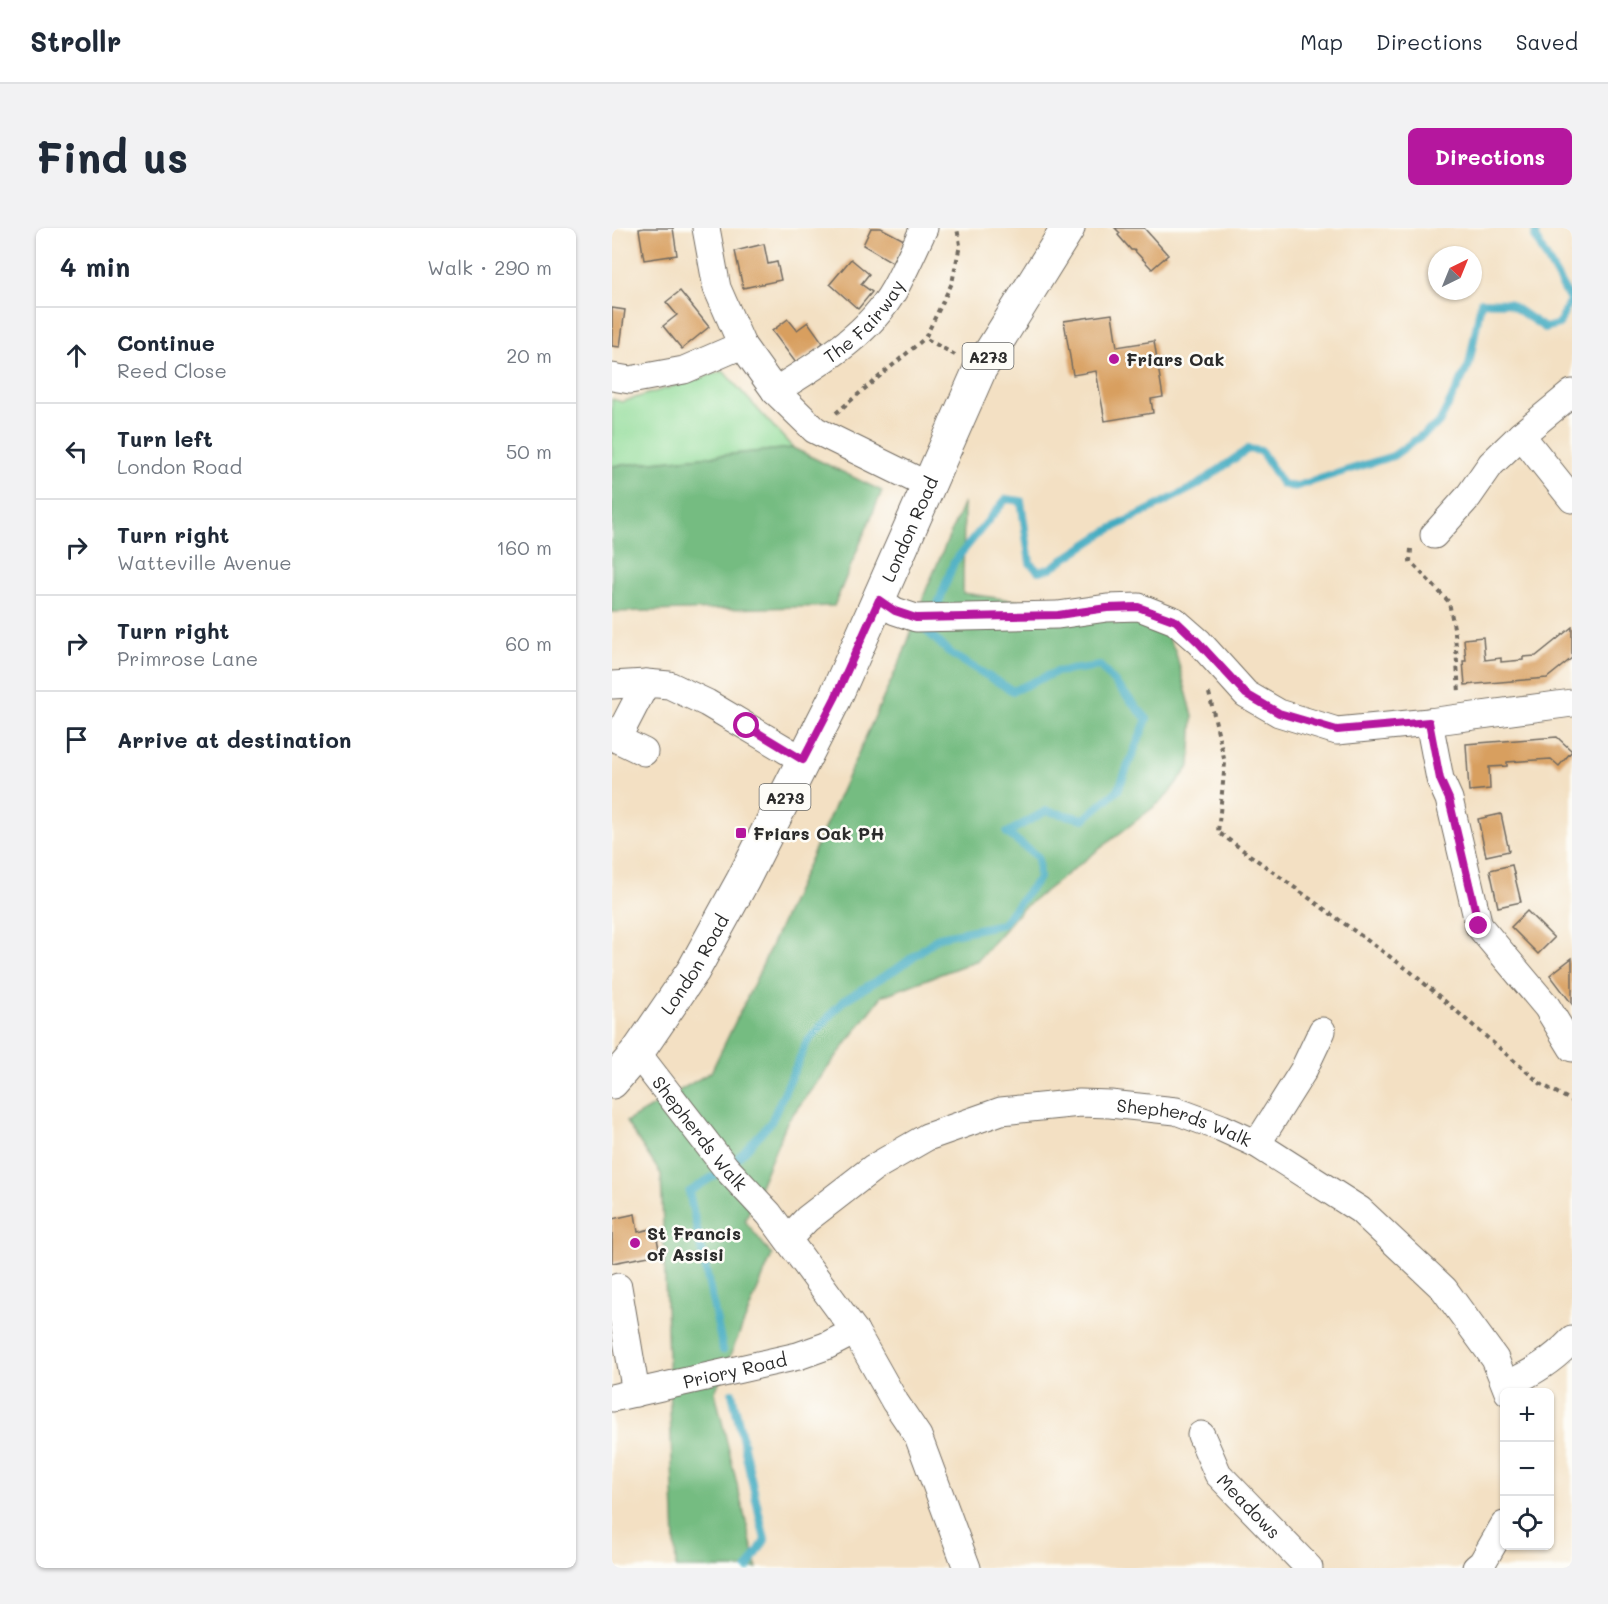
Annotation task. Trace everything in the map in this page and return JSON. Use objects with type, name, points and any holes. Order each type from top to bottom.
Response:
[{"type":"main road","name":"London Road","points":[[612,1082],[637,1053],[693,971],[743,880],[835,698],[980,369],[1068,228]]},
{"type":"street","points":[[706,228],[717,288],[741,345],[775,391],[815,430],[929,486]]},
{"type":"street","name":"The Fairway","points":[[775,391],[832,355],[870,322],[893,292],[924,228]]},
{"type":"street","points":[[612,376],[630,380],[684,370],[741,345]]},
{"type":"street","points":[[1434,535],[1468,497],[1491,464],[1521,435],[1572,393]]},
{"type":"street","points":[[1521,435],[1572,499]]},
{"type":"street","points":[[879,600],[895,611],[916,618],[1058,615],[1107,608],[1138,607],[1176,621],[1246,694],[1279,713],[1337,730],[1429,722],[1572,703]]},
{"type":"street","points":[[612,685],[646,683],[669,685],[707,702],[803,760]]},
{"type":"street","points":[[644,752],[617,739],[646,683]]},
{"type":"street","points":[[1429,722],[1440,779],[1449,799],[1479,926],[1547,1007],[1572,1048]]},
{"type":"street","points":[[1257,1144],[1303,1071],[1322,1031]]},
{"type":"street","name":"Shepherds Walk","points":[[637,1053],[726,1168],[769,1214],[855,1331],[895,1402],[918,1436],[967,1568]]},
{"type":"street","name":"Shepherds Walk","points":[[788,1239],[807,1220],[873,1168],[927,1137],[1001,1111],[1080,1103],[1176,1111],[1257,1144],[1360,1210],[1444,1289],[1495,1359],[1507,1388]]},
{"type":"street","points":[[618,1287],[624,1396]]},
{"type":"street","name":"Priory Road","points":[[624,1396],[798,1356],[826,1346],[855,1331]]},
{"type":"street","points":[[1507,1388],[1556,1356],[1572,1340]]},
{"type":"street","name":"Meadows","points":[[1201,1435],[1218,1474],[1310,1568]]},
{"type":"street","points":[[1484,1566],[1500,1533]]},
{"type":"path","points":[[815,430],[925,338],[952,283],[960,245],[957,228]]},
{"type":"path","points":[[925,338],[980,369]]},
{"type":"path","points":[[1208,686],[1225,763],[1218,832],[1411,972],[1540,1084],[1572,1101]]},
{"type":"green space","points":[[723,371],[793,448],[612,466],[612,399],[622,402]]},
{"type":"green space","points":[[793,448],[882,491],[834,606],[612,612],[612,466]]},
{"type":"green space","points":[[964,502],[963,593],[1031,603],[1146,600],[1175,650],[1193,716],[1190,766],[1164,799],[1022,909],[978,960],[882,996],[787,1122],[745,1221],[772,1255],[715,1392],[757,1568],[676,1568],[661,1174],[626,1122],[711,1072],[757,977],[904,652],[926,590]]},
{"type":"building","points":[[673,228],[677,255],[644,260],[639,229]]},
{"type":"building","points":[[871,228],[881,228],[904,240],[892,262],[863,245]]},
{"type":"building","points":[[1115,228],[1144,228],[1168,255],[1152,269],[1134,250],[1131,250]]},
{"type":"building","points":[[764,244],[768,264],[777,262],[781,280],[743,288],[735,251]]},
{"type":"building","points":[[851,259],[869,274],[861,284],[872,292],[858,309],[830,284]]},
{"type":"building","points":[[680,291],[709,327],[682,349],[663,326],[677,315],[666,302]]},
{"type":"building","points":[[612,308],[625,310],[620,347],[612,346]]},
{"type":"building","name":"Friars Oak","points":[[1112,314],[1117,347],[1154,341],[1163,397],[1151,399],[1153,413],[1105,421],[1096,371],[1073,375],[1064,321]]},
{"type":"building","points":[[788,319],[797,330],[808,322],[823,343],[796,363],[772,331]]},
{"type":"building","points":[[1572,627],[1572,658],[1547,678],[1465,685],[1464,639],[1483,637],[1485,660],[1501,658],[1501,662],[1523,660],[1523,657],[1536,656]]},
{"type":"building","points":[[1557,737],[1572,751],[1559,766],[1551,759],[1507,762],[1507,766],[1489,767],[1490,789],[1469,791],[1466,744]]},
{"type":"building","points":[[1501,814],[1509,851],[1486,856],[1478,819]]},
{"type":"building","points":[[1512,865],[1521,902],[1498,907],[1490,870]]},
{"type":"building","points":[[1527,911],[1554,938],[1538,954],[1511,927]]},
{"type":"building","points":[[1572,958],[1572,1004],[1550,975]]},
{"type":"building","name":"St Francis of Assisi","points":[[635,1214],[638,1232],[655,1228],[660,1254],[612,1263],[612,1219]]},
{"type":"waterway","points":[[935,612],[954,562],[1006,499],[1021,501],[1030,563],[1038,571],[1049,569],[1107,531],[1196,486],[1248,449],[1261,451],[1282,484],[1294,487],[1393,456],[1439,423],[1469,365],[1481,302],[1508,303],[1545,328],[1559,324],[1570,300],[1535,237],[1536,228]]},
{"type":"waterway","points":[[723,1350],[689,1192],[726,1168],[771,1122],[807,1042],[843,1001],[901,966],[939,937],[1002,924],[1039,878],[1038,857],[1007,833],[1046,811],[1084,819],[1118,790],[1147,719],[1100,666],[1056,672],[1013,691],[951,654],[927,631],[930,623]]},
{"type":"waterway","points":[[732,1393],[765,1540],[748,1568]]},
{"type":"place","name":"Friars Oak","points":[[1114,359]]},
{"type":"place","name":"Friars Oak PH","points":[[741,833]]},
{"type":"place","name":"St Francis of Assisi","points":[[635,1243]]},
{"type":"route","points":[[747,726],[803,760],[835,698],[879,600],[895,611],[916,618],[1058,615],[1107,608],[1138,607],[1176,621],[1246,694],[1279,713],[1337,730],[1429,722],[1440,779],[1449,799],[1479,926]]}]
